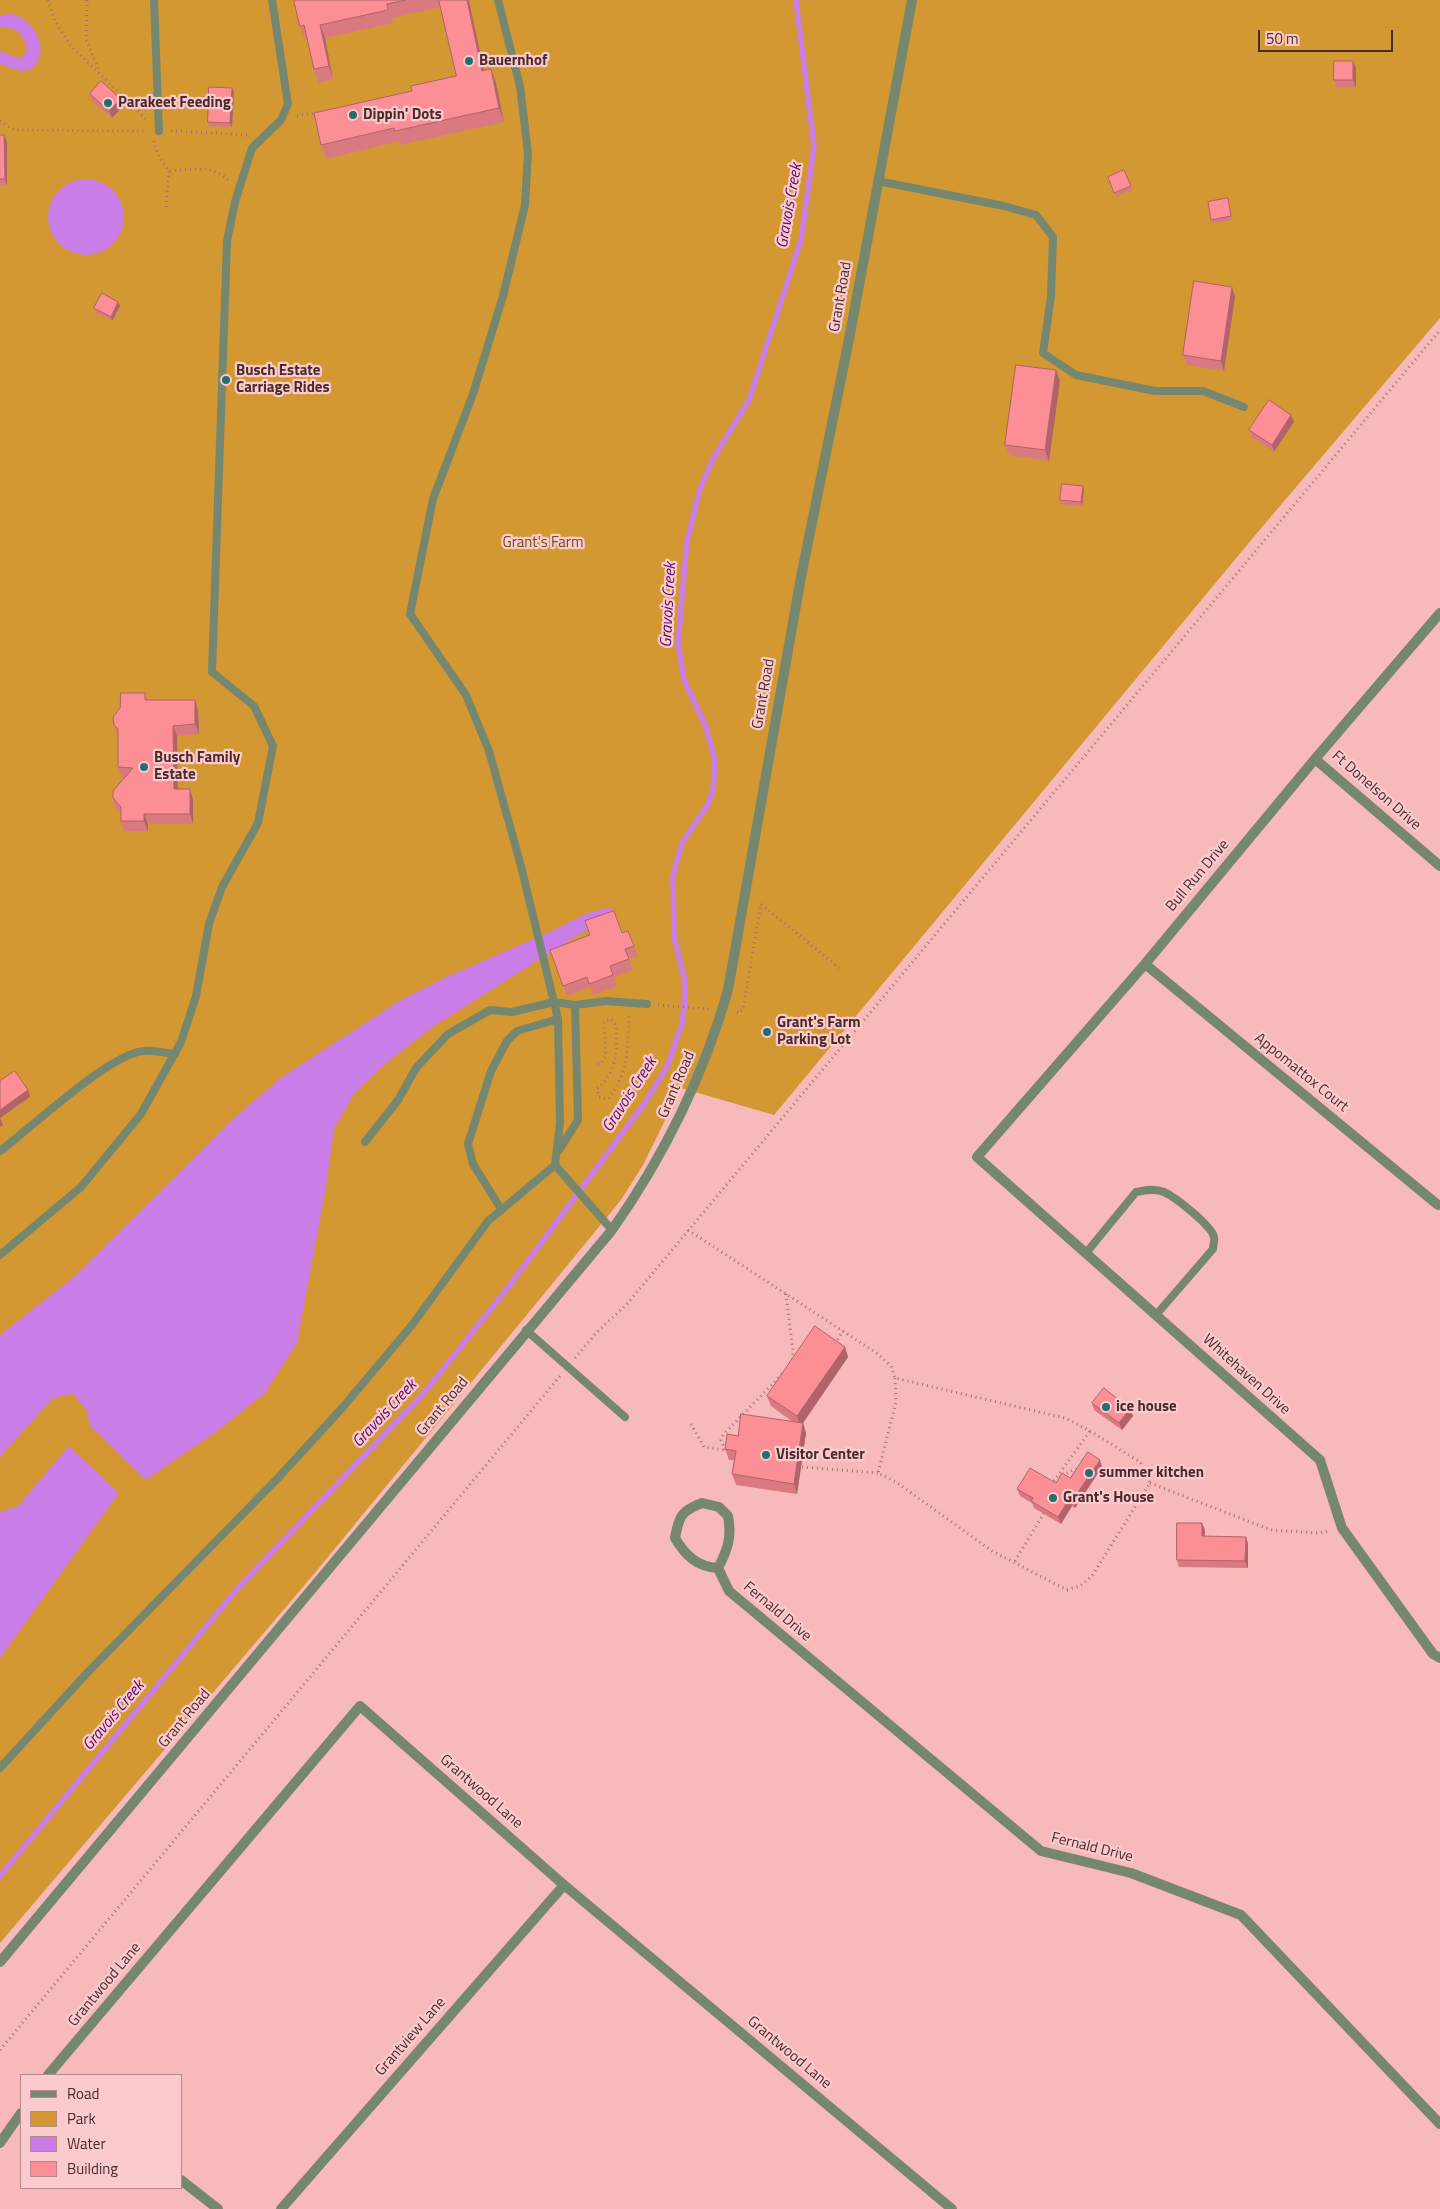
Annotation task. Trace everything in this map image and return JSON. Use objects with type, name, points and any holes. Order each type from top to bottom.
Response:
[{"type":"street","name":"Grant Road","points":[[0,1962],[526,1330],[612,1230],[672,1136],[706,1056],[728,990],[798,596],[912,0]]},
{"type":"street","name":"Bull Run Drive","points":[[977,1157],[1145,964],[1315,758],[1440,613]]},
{"type":"street","name":"Ft Donelson Drive","points":[[1315,758],[1440,866]]},
{"type":"street","name":"Appomattox Court","points":[[1145,964],[1438,1205]]},
{"type":"street","name":"Whitehaven Drive","points":[[977,1157],[1320,1460],[1342,1528],[1433,1654],[1440,1658]]},
{"type":"street","points":[[702,1503],[719,1507],[728,1516],[731,1535],[728,1549],[718,1568],[698,1563],[685,1553],[675,1538],[679,1518],[690,1508],[702,1503]]},
{"type":"street","name":"Fernald Drive","points":[[718,1568],[730,1591],[1041,1851],[1131,1873],[1241,1915],[1440,2124]]},
{"type":"street","name":"Grantwood Lane","points":[[49,2074],[360,1706],[564,1884],[952,2209]]},
{"type":"street","name":"Grantview Lane","points":[[281,2209],[564,1884]]},
{"type":"street","points":[[0,2143],[20,2114]]},
{"type":"street","points":[[182,2181],[218,2209]]},
{"type":"lane","points":[[154,0],[155,131]]},
{"type":"lane","points":[[0,1256],[81,1187],[141,1114],[181,1042],[196,996],[209,924],[222,887],[258,823],[273,746],[254,706],[212,672],[227,241],[252,148],[281,120],[288,104],[272,0]]},
{"type":"lane","points":[[0,1768],[87,1673],[278,1478],[343,1407],[412,1325],[488,1220],[554,1165],[560,1123],[558,1018],[534,927],[521,866],[489,752],[466,695],[410,614],[432,499],[473,394],[503,296],[525,206],[528,153],[522,104],[498,0]]},
{"type":"lane","points":[[878,181],[1004,206],[1036,215],[1053,237],[1051,296],[1043,353],[1076,375],[1155,391],[1203,391],[1244,407]]},
{"type":"lane","points":[[365,1142],[398,1100],[416,1068],[448,1034],[490,1010],[512,1012],[554,1002],[575,1005],[606,1001],[647,1004]]},
{"type":"lane","points":[[557,1154],[578,1120],[575,1005]]},
{"type":"lane","points":[[502,1209],[473,1164],[468,1144],[491,1071],[507,1041],[517,1031],[558,1018]]},
{"type":"lane","points":[[0,1151],[93,1076],[120,1059],[143,1051],[175,1054]]},
{"type":"lane","points":[[554,1165],[612,1230]]},
{"type":"lane","points":[[1086,1253],[1136,1192],[1149,1189],[1163,1191],[1189,1209],[1211,1230],[1215,1238],[1213,1248],[1156,1315]]},
{"type":"lane","points":[[526,1330],[625,1416]]},
{"type":"path","points":[[48,0],[55,22],[71,46],[99,71],[155,131],[157,153],[169,171],[166,207]]},
{"type":"path","points":[[88,0],[86,39],[99,71]]},
{"type":"path","points":[[281,120],[323,111]]},
{"type":"path","points":[[0,121],[14,130],[155,131],[265,136]]},
{"type":"path","points":[[169,171],[209,168],[223,174],[239,192]]},
{"type":"path","points":[[574,1359],[627,1304],[1440,330]]},
{"type":"path","points":[[736,1012],[740,1012],[743,1009],[761,904],[839,968]]},
{"type":"path","points":[[598,1064],[601,1064],[606,1056],[604,1022],[611,1019],[616,1025],[615,1063],[608,1079],[596,1089],[599,1097],[608,1099],[622,1076],[628,1054],[629,1003]]},
{"type":"path","points":[[647,1004],[705,1009]]},
{"type":"path","points":[[688,1230],[878,1354],[891,1366],[895,1378],[896,1402],[878,1473]]},
{"type":"path","points":[[725,1450],[722,1435],[792,1363],[793,1352],[786,1294]]},
{"type":"path","points":[[833,1346],[842,1331]]},
{"type":"path","points":[[895,1378],[1064,1418],[1090,1431],[1140,1462],[1150,1483],[1271,1530],[1319,1533],[1342,1528]]},
{"type":"path","points":[[0,2050],[557,1379]]},
{"type":"path","points":[[691,1424],[704,1447],[730,1451]]},
{"type":"path","points":[[1051,1486],[1090,1431]]},
{"type":"path","points":[[1057,1477],[1076,1471],[1081,1462]]},
{"type":"path","points":[[802,1467],[878,1473],[896,1482],[992,1551],[1015,1561],[1067,1590],[1080,1586],[1092,1576],[1150,1483]]},
{"type":"path","points":[[1015,1561],[1044,1513]]},
{"type":"green space","name":"Grant's Farm","points":[[0,0],[1440,0],[1440,318],[1257,533],[774,1115],[681,1088],[643,1165],[621,1200],[314,1574],[0,1943]]},
{"type":"water","points":[[12,14],[27,22],[38,37],[40,54],[37,62],[31,69],[20,71],[0,64],[0,51],[20,59],[27,50],[22,36],[18,32],[10,28],[0,28],[0,15]]},
{"type":"water","points":[[86,179],[100,182],[113,190],[121,203],[124,217],[121,231],[113,244],[100,252],[86,255],[72,252],[59,244],[51,231],[48,217],[51,203],[59,190],[72,182]]},
{"type":"water","points":[[611,907],[613,913],[434,1026],[385,1064],[354,1094],[334,1129],[326,1187],[297,1343],[265,1393],[216,1432],[146,1480],[90,1426],[87,1411],[73,1394],[53,1398],[0,1457],[0,1335],[75,1276],[234,1118],[282,1077],[401,1000],[444,978],[550,932],[585,914]]},
{"type":"water","points":[[69,1446],[119,1493],[0,1658],[0,1512],[18,1506]]},
{"type":"building","points":[[294,0],[406,0],[387,4],[388,10],[320,25],[329,66],[314,69],[304,25],[300,26]]},
{"type":"building","points":[[439,0],[467,0],[482,71],[491,69],[499,108],[395,131],[394,128],[321,145],[314,113],[412,91],[411,86],[456,76]]},
{"type":"building","points":[[1334,61],[1353,61],[1353,80],[1334,80]]},
{"type":"building","points":[[101,81],[121,99],[109,111],[90,94]]},
{"type":"building","points":[[209,87],[232,88],[230,123],[208,122]]},
{"type":"building","points":[[0,135],[4,135],[5,179],[0,179]]},
{"type":"building","points":[[1124,170],[1131,186],[1114,193],[1108,177]]},
{"type":"building","points":[[1228,198],[1231,216],[1211,220],[1208,202]]},
{"type":"building","points":[[1194,281],[1232,287],[1221,361],[1183,355]]},
{"type":"building","points":[[102,293],[118,302],[111,317],[94,308]]},
{"type":"building","points":[[1016,365],[1056,370],[1045,450],[1005,445]]},
{"type":"building","points":[[1269,400],[1291,415],[1272,445],[1249,430]]},
{"type":"building","points":[[1062,484],[1083,486],[1081,502],[1060,500]]},
{"type":"building","name":"Busch Family Estate","points":[[121,693],[145,693],[145,700],[195,700],[195,724],[173,726],[174,789],[190,789],[190,814],[144,814],[144,821],[121,821],[121,807],[113,798],[113,791],[133,768],[118,767],[118,729],[114,725],[113,717],[120,708]]},
{"type":"building","points":[[614,911],[622,933],[628,931],[634,946],[625,949],[629,959],[610,966],[613,975],[589,984],[587,977],[563,986],[550,950],[590,935],[585,921]]},
{"type":"building","points":[[15,1071],[28,1090],[0,1110],[0,1081]]},
{"type":"building","points":[[815,1326],[845,1347],[797,1416],[767,1396]]},
{"type":"building","points":[[1104,1388],[1130,1409],[1119,1423],[1092,1403]]},
{"type":"building","name":"Visitor Center","points":[[741,1414],[803,1423],[794,1484],[732,1474],[736,1451],[725,1449],[727,1434],[738,1436]]},
{"type":"building","points":[[1088,1452],[1100,1460],[1072,1501],[1069,1499],[1058,1517],[1031,1501],[1033,1498],[1017,1489],[1030,1468],[1056,1483],[1062,1473],[1070,1478]]},
{"type":"building","points":[[1177,1523],[1202,1523],[1202,1536],[1246,1537],[1245,1561],[1177,1560]]},
{"type":"waterway","name":"Gravois Creek","points":[[0,1876],[238,1588],[424,1393],[510,1285],[644,1104],[667,1067],[682,1024],[685,999],[685,981],[674,937],[673,875],[682,843],[707,806],[713,791],[715,761],[706,727],[684,680],[678,642],[687,541],[700,489],[713,459],[749,400],[801,240],[814,146],[796,0]]},
{"type":"place","name":"Bauernhof","points":[[469,61]]},
{"type":"place","name":"Parakeet Feeding","points":[[108,103]]},
{"type":"place","name":"Dippin' Dots","points":[[353,115]]},
{"type":"place","name":"Busch Estate Carriage Rides","points":[[226,380]]},
{"type":"place","name":"Busch Family Estate","points":[[144,767]]},
{"type":"place","name":"Grant's Farm Parking Lot","points":[[767,1032]]},
{"type":"place","name":"ice house","points":[[1106,1407]]},
{"type":"place","name":"Visitor Center","points":[[766,1455]]},
{"type":"place","name":"summer kitchen","points":[[1089,1473]]},
{"type":"place","name":"Grant's House","points":[[1053,1498]]}]
